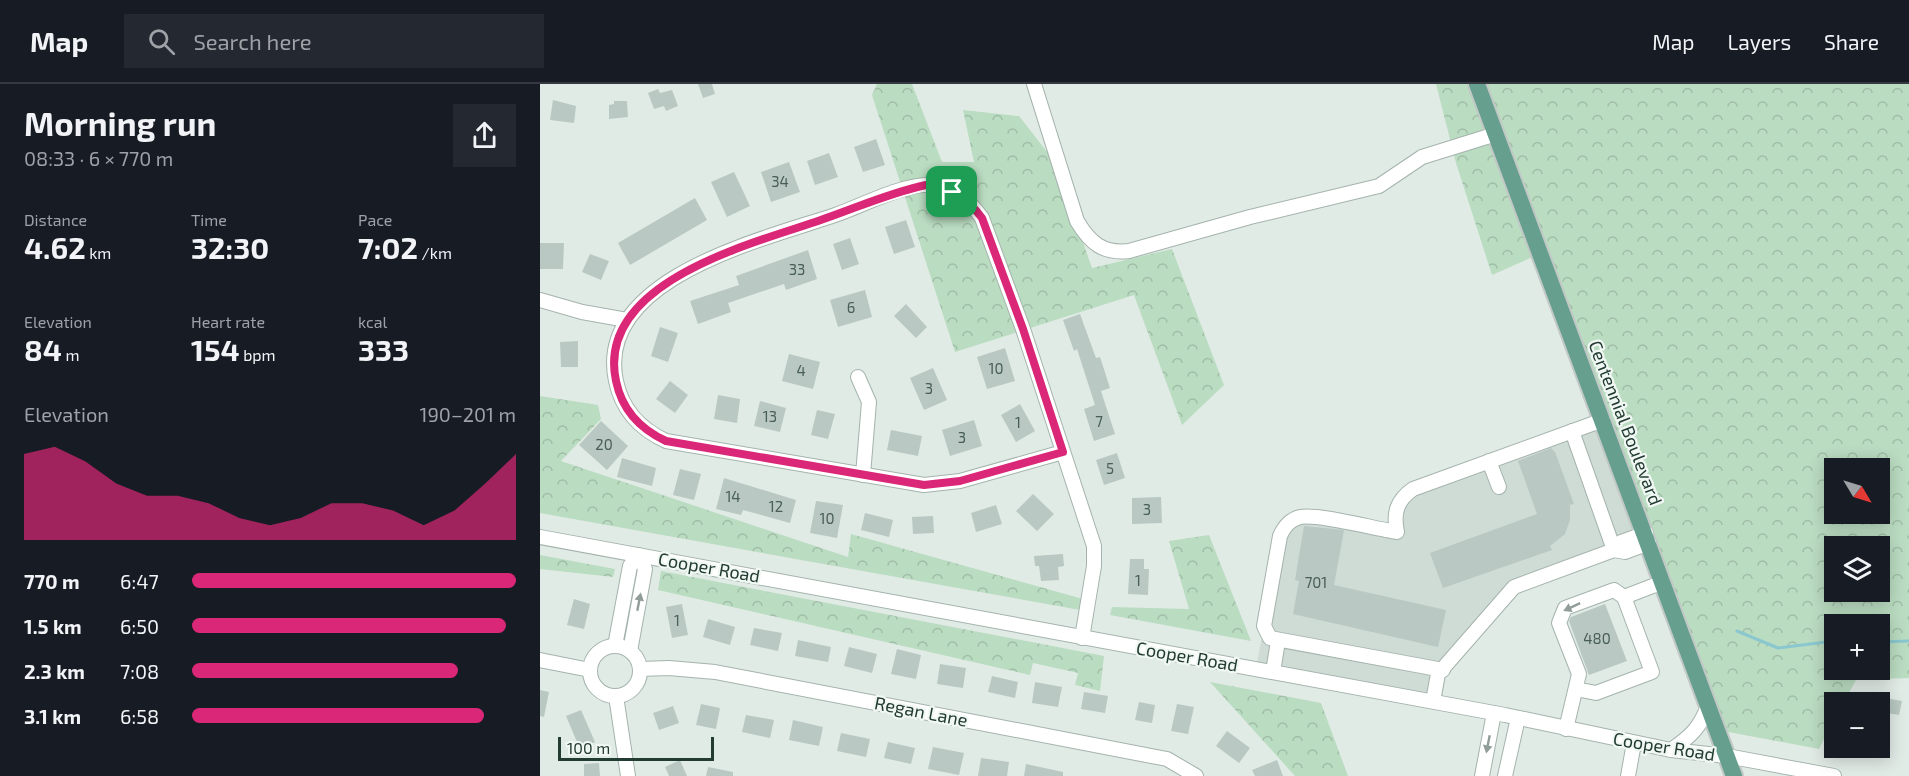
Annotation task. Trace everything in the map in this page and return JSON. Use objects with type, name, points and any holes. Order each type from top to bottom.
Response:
[{"type":"main road","name":"Centennial Boulevard","points":[[1477,84],[1648,538],[1734,776]]},
{"type":"street","points":[[1034,84],[1077,221],[1085,235],[1097,246],[1114,253],[1379,186],[1422,157],[1496,134]]},
{"type":"street","points":[[1063,452],[960,481],[924,485],[666,441],[651,434],[638,424],[627,410],[615,380],[614,352],[618,334],[627,320],[646,300],[681,274],[728,251],[838,214],[891,192],[926,185],[939,186],[952,192],[973,206],[982,218],[1023,329],[1094,546],[1094,566],[1083,638]]},
{"type":"street","points":[[540,300],[582,312],[627,320]]},
{"type":"street","points":[[858,377],[869,402],[863,475]]},
{"type":"street","points":[[1443,670],[1278,641],[1267,634],[1264,626],[1280,536],[1290,521],[1307,517],[1397,532],[1395,513],[1405,495],[1413,489],[1603,420]]},
{"type":"street","points":[[1572,431],[1614,550]]},
{"type":"street","points":[[1489,461],[1499,487]]},
{"type":"street","name":"Cooper Road","points":[[540,537],[1437,702],[1671,750],[1727,756],[1833,776]]},
{"type":"street","points":[[1437,702],[1438,674],[1514,587],[1614,550],[1621,542],[1648,538]]},
{"type":"street","points":[[615,646],[630,566],[639,555],[645,569],[630,651]]},
{"type":"street","points":[[1624,597],[1663,582]]},
{"type":"street","points":[[1566,729],[1576,689],[1580,674],[1559,623],[1561,614],[1565,609],[1614,590],[1624,597],[1652,672],[1596,693],[1576,689]]},
{"type":"street","points":[[1273,672],[1278,641]]},
{"type":"street","points":[[615,646],[630,651],[637,659],[640,669],[635,686],[625,694],[616,696],[597,689],[590,677],[592,659],[599,651],[615,646]]},
{"type":"street","points":[[540,660],[590,670]]},
{"type":"street","name":"Regan Lane","points":[[640,669],[669,668],[715,672],[1167,759],[1196,776]]},
{"type":"street","points":[[616,696],[628,776]]},
{"type":"street","points":[[1671,750],[1692,736],[1701,724],[1708,706]]},
{"type":"street","points":[[1482,776],[1494,713]]},
{"type":"street","points":[[1504,776],[1518,718]]},
{"type":"street","points":[[1628,776],[1634,743]]},
{"type":"shaded area","points":[[1603,420],[1649,543],[1514,587],[1443,670],[1446,676],[1441,703],[1256,669],[1280,536],[1298,517],[1396,532],[1405,495]]},
{"type":"green space","points":[[877,84],[912,84],[942,162],[974,162],[963,110],[1019,116],[1055,162],[1092,268],[1172,249],[1224,385],[1182,425],[1134,295],[955,352],[872,95]]},
{"type":"green space","points":[[1436,84],[1909,84],[1909,678],[1890,679],[1890,614],[1824,614],[1824,680],[1856,680],[1849,692],[1824,692],[1824,739],[1819,749],[1718,730],[1544,252],[1492,275],[1456,163]]},
{"type":"green space","points":[[540,396],[598,405],[601,419],[561,461],[848,557],[851,534],[1083,599],[1080,610],[540,513]]},
{"type":"green space","points":[[1209,535],[1251,641],[1110,615],[1112,607],[1189,609],[1169,541]]},
{"type":"green space","points":[[540,555],[615,569],[613,577],[540,569]]},
{"type":"green space","points":[[661,571],[1104,656],[1100,691],[1075,685],[1078,673],[1033,663],[1030,675],[658,590]]},
{"type":"green space","points":[[1210,682],[1321,703],[1348,776],[1295,776]]},
{"type":"building","points":[[698,84],[712,84],[715,94],[703,98]]},
{"type":"building","points":[[658,89],[660,93],[672,90],[678,106],[666,111],[664,106],[654,109],[648,93]]},
{"type":"building","points":[[553,100],[576,106],[574,123],[550,120]]},
{"type":"building","points":[[614,101],[627,101],[628,117],[609,119],[609,105],[614,104]]},
{"type":"building","points":[[876,139],[885,165],[863,172],[854,147]]},
{"type":"building","points":[[829,153],[838,177],[815,185],[807,161]]},
{"type":"building","points":[[789,162],[800,192],[771,202],[761,172]]},
{"type":"building","points":[[734,172],[750,206],[727,217],[711,182]]},
{"type":"building","points":[[695,198],[707,220],[630,265],[618,243]]},
{"type":"building","points":[[906,220],[915,247],[894,254],[885,227]]},
{"type":"building","points":[[850,238],[859,264],[842,270],[833,244]]},
{"type":"building","points":[[540,243],[564,243],[563,269],[540,269]]},
{"type":"building","points":[[808,250],[817,279],[786,290],[784,284],[728,303],[731,312],[698,324],[690,301],[739,285],[736,276]]},
{"type":"building","points":[[590,254],[609,261],[601,280],[582,272]]},
{"type":"building","points":[[865,290],[872,317],[838,327],[830,300]]},
{"type":"building","points":[[906,304],[927,327],[916,338],[894,316]]},
{"type":"building","points":[[1080,314],[1096,358],[1100,357],[1110,388],[1101,391],[1115,434],[1094,441],[1084,409],[1095,405],[1077,349],[1074,351],[1063,320]]},
{"type":"building","points":[[660,327],[678,333],[668,362],[651,356]]},
{"type":"building","points":[[578,341],[578,367],[561,367],[560,342]]},
{"type":"building","points":[[1005,348],[1015,381],[987,389],[977,357]]},
{"type":"building","points":[[789,354],[820,362],[813,389],[782,381]]},
{"type":"building","points":[[933,368],[947,400],[924,410],[910,378]]},
{"type":"building","points":[[670,381],[688,395],[675,413],[656,399]]},
{"type":"building","points":[[718,395],[740,399],[737,423],[714,419]]},
{"type":"building","points":[[760,401],[786,408],[780,432],[754,426]]},
{"type":"building","points":[[1020,404],[1035,431],[1016,442],[1001,415]]},
{"type":"building","points":[[817,410],[835,414],[828,439],[811,435]]},
{"type":"building","points":[[974,420],[982,446],[950,456],[942,430]]},
{"type":"building","points":[[601,421],[628,446],[607,470],[579,445]]},
{"type":"building","points":[[891,430],[922,436],[918,456],[887,450]]},
{"type":"building","points":[[1551,448],[1555,452],[1574,504],[1570,505],[1570,520],[1565,534],[1550,546],[1552,550],[1443,588],[1430,553],[1537,514],[1518,461]]},
{"type":"building","points":[[1117,453],[1125,478],[1104,485],[1096,460]]},
{"type":"building","points":[[622,458],[656,468],[652,486],[617,477]]},
{"type":"building","points":[[680,469],[701,474],[694,500],[673,495]]},
{"type":"building","points":[[724,478],[796,500],[790,523],[743,510],[741,515],[716,509]]},
{"type":"building","points":[[1033,494],[1054,514],[1037,531],[1016,511]]},
{"type":"building","points":[[1161,497],[1162,523],[1132,524],[1132,498]]},
{"type":"building","points":[[816,501],[843,505],[837,538],[810,533]]},
{"type":"building","points":[[996,505],[1002,524],[976,532],[971,513]]},
{"type":"building","points":[[865,513],[893,520],[889,537],[861,530]]},
{"type":"building","points":[[933,516],[934,533],[913,534],[912,517]]},
{"type":"building","points":[[1304,526],[1344,530],[1334,585],[1446,610],[1438,647],[1293,614],[1299,581],[1295,580]]},
{"type":"building","points":[[1063,554],[1064,566],[1058,567],[1059,580],[1041,581],[1039,566],[1035,566],[1034,556]]},
{"type":"building","points":[[1130,559],[1144,559],[1144,569],[1149,569],[1148,595],[1128,594]]},
{"type":"building","points":[[574,599],[590,604],[584,629],[567,625]]},
{"type":"building","points":[[682,604],[688,635],[672,638],[666,607]]},
{"type":"building","points":[[1605,604],[1627,661],[1589,675],[1569,621],[1571,617]]},
{"type":"building","points":[[708,619],[735,627],[730,645],[703,637]]},
{"type":"building","points":[[754,628],[782,633],[778,651],[750,645]]},
{"type":"building","points":[[798,640],[831,647],[828,662],[795,656]]},
{"type":"building","points":[[849,647],[877,654],[872,673],[844,666]]},
{"type":"building","points":[[897,649],[921,655],[916,679],[891,674]]},
{"type":"building","points":[[940,664],[966,668],[963,688],[937,684]]},
{"type":"building","points":[[992,676],[1018,682],[1015,698],[988,692]]},
{"type":"building","points":[[1035,682],[1062,687],[1058,707],[1032,703]]},
{"type":"building","points":[[540,690],[549,692],[544,717],[540,716]]},
{"type":"building","points":[[1084,692],[1108,696],[1105,713],[1081,709]]},
{"type":"building","points":[[1890,699],[1902,701],[1899,715],[1890,714]]},
{"type":"building","points":[[1139,702],[1155,705],[1152,723],[1135,720]]},
{"type":"building","points":[[701,704],[720,708],[716,729],[696,725]]},
{"type":"building","points":[[1177,704],[1194,707],[1188,734],[1171,731]]},
{"type":"building","points":[[673,706],[679,723],[659,730],[653,713]]},
{"type":"building","points":[[581,710],[595,742],[580,749],[566,716]]},
{"type":"building","points":[[746,715],[774,720],[770,738],[742,732]]},
{"type":"building","points":[[793,720],[823,727],[819,746],[789,740]]},
{"type":"building","points":[[1227,731],[1250,748],[1239,763],[1216,746]]},
{"type":"building","points":[[841,733],[870,739],[866,757],[837,751]]},
{"type":"building","points":[[888,742],[915,748],[911,764],[884,758]]},
{"type":"building","points":[[933,747],[964,753],[959,775],[928,769]]},
{"type":"building","points":[[981,758],[1009,762],[1007,776],[978,776]]},
{"type":"building","points":[[680,760],[687,776],[669,776],[665,767]]},
{"type":"building","points":[[1277,760],[1283,776],[1255,776],[1252,770]]},
{"type":"building","points":[[599,763],[600,776],[584,776],[584,764]]},
{"type":"building","points":[[1026,764],[1063,772],[1063,776],[1024,776]]},
{"type":"building","points":[[708,767],[733,772],[733,776],[706,776]]},
{"type":"waterway","points":[[1737,631],[1778,648],[1824,642]]},
{"type":"waterway","points":[[1890,642],[1909,641]]},
{"type":"route","points":[[926,185],[939,186],[952,192],[973,206],[982,218],[1023,329],[1063,452],[960,481],[924,485],[666,441],[651,434],[638,424],[627,410],[617,388],[614,371],[614,352],[618,334],[627,320],[646,300],[681,274],[704,260],[838,214],[891,192],[926,185]]}]
